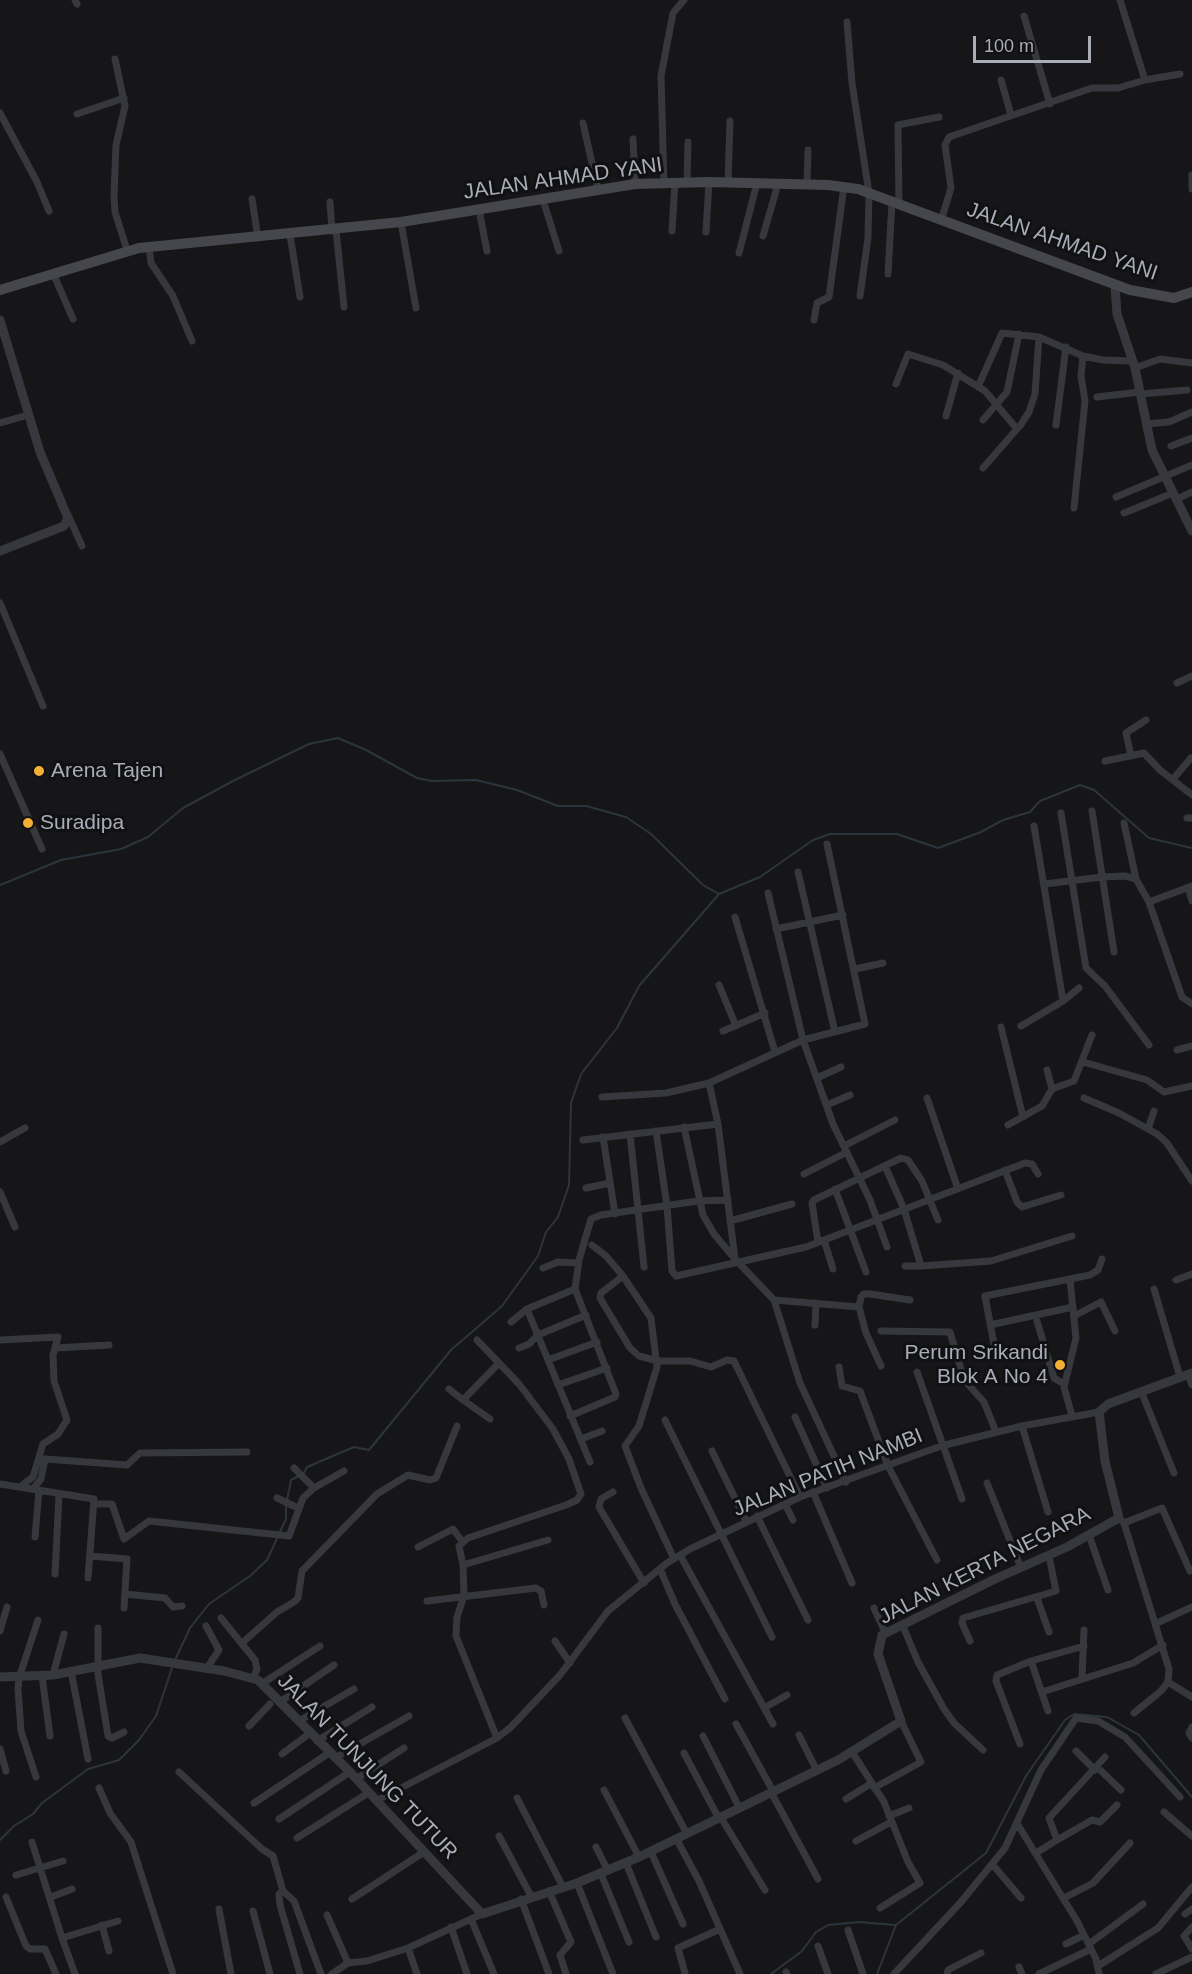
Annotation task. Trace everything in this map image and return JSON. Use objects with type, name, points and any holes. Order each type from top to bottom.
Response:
[{"type":"main road","name":"JALAN AHMAD YANI","points":[[0,291],[127,250],[334,231],[635,184],[728,182],[844,186],[869,193],[1115,286],[1158,296],[1174,297],[1192,292]]},
{"type":"street","points":[[672,231],[661,76],[673,14],[684,0]]},
{"type":"street","points":[[1120,0],[1144,80]]},
{"type":"street","points":[[1023,16],[1050,104]]},
{"type":"street","points":[[847,22],[852,83],[869,193],[868,238],[860,296]]},
{"type":"street","points":[[115,59],[125,106],[116,145],[115,212],[127,250]]},
{"type":"street","points":[[941,221],[951,188],[945,141],[959,133],[1095,87],[1118,88],[1144,80],[1180,74]]},
{"type":"street","points":[[1001,80],[1011,115]]},
{"type":"street","points":[[77,114],[124,98]]},
{"type":"street","points":[[0,113],[37,182],[49,211]]},
{"type":"street","points":[[888,274],[895,204],[898,125],[939,117]]},
{"type":"street","points":[[728,182],[730,121]]},
{"type":"street","points":[[583,123],[598,190]]},
{"type":"street","points":[[633,139],[635,184]]},
{"type":"street","points":[[687,182],[688,142]]},
{"type":"street","points":[[807,184],[808,150]]},
{"type":"street","points":[[1192,175],[1192,189]]},
{"type":"street","points":[[706,232],[709,182]]},
{"type":"street","points":[[739,253],[757,183]]},
{"type":"street","points":[[763,236],[778,183]]},
{"type":"street","points":[[814,320],[817,303],[829,297],[844,186]]},
{"type":"street","points":[[252,199],[258,238]]},
{"type":"street","points":[[543,200],[559,251]]},
{"type":"street","points":[[330,202],[344,307]]},
{"type":"street","points":[[479,210],[487,251]]},
{"type":"street","points":[[402,222],[416,308]]},
{"type":"street","points":[[290,235],[300,297]]},
{"type":"street","points":[[149,247],[151,263],[173,296],[192,341]]},
{"type":"street","points":[[53,273],[73,319]]},
{"type":"street","points":[[1115,286],[1117,314],[1134,364],[1152,450],[1175,496],[1189,516],[1192,531]]},
{"type":"street","points":[[0,320],[45,467],[82,546]]},
{"type":"street","points":[[978,387],[1000,334],[1039,337],[1083,356],[1108,361],[1134,364],[1160,360],[1192,363]]},
{"type":"street","points":[[983,420],[998,404],[1010,383],[1019,334]]},
{"type":"street","points":[[1020,426],[1029,412],[1035,394],[1039,337]]},
{"type":"street","points":[[1056,425],[1066,347]]},
{"type":"street","points":[[896,384],[908,354],[938,363],[958,373],[998,404],[1017,429],[983,468]]},
{"type":"street","points":[[1074,508],[1085,402],[1081,376],[1083,356]]},
{"type":"street","points":[[946,416],[958,373]]},
{"type":"street","points":[[1097,397],[1187,390]]},
{"type":"street","points":[[1146,424],[1169,422],[1192,412]]},
{"type":"street","points":[[0,423],[28,415]]},
{"type":"street","points":[[1171,446],[1192,438]]},
{"type":"street","points":[[1116,497],[1192,465]]},
{"type":"street","points":[[1124,513],[1192,492]]},
{"type":"street","points":[[0,551],[64,526],[68,515]]},
{"type":"street","points":[[0,603],[43,706]]},
{"type":"street","points":[[1177,683],[1192,676]]},
{"type":"street","points":[[1131,756],[1126,733],[1146,720]]},
{"type":"street","points":[[1105,761],[1144,753],[1160,770],[1174,778],[1192,795]]},
{"type":"street","points":[[0,754],[42,849]]},
{"type":"street","points":[[1174,778],[1191,758]]},
{"type":"street","points":[[1092,811],[1114,952]]},
{"type":"street","points":[[1061,813],[1086,968],[1105,986],[1149,1045]]},
{"type":"street","points":[[1124,823],[1136,879],[1149,902],[1182,997],[1192,1004]]},
{"type":"street","points":[[1034,826],[1063,1001]]},
{"type":"street","points":[[602,1097],[666,1093],[709,1083],[803,1040],[860,1027],[866,1023],[827,844]]},
{"type":"street","points":[[798,872],[835,1032]]},
{"type":"street","points":[[1045,884],[1102,877],[1125,876],[1136,879]]},
{"type":"street","points":[[1149,902],[1190,887],[1192,902]]},
{"type":"street","points":[[768,893],[803,1040],[827,1105],[845,1149],[861,1178],[887,1247]]},
{"type":"street","points":[[776,929],[843,915]]},
{"type":"street","points":[[735,917],[775,1052]]},
{"type":"street","points":[[855,969],[883,963]]},
{"type":"street","points":[[719,985],[736,1026]]},
{"type":"street","points":[[1021,1026],[1063,1001],[1079,988]]},
{"type":"street","points":[[723,1031],[765,1013]]},
{"type":"street","points":[[1001,1027],[1023,1117]]},
{"type":"street","points":[[1008,1125],[1042,1106],[1052,1089],[1074,1081],[1092,1035]]},
{"type":"street","points":[[1177,1050],[1192,1047]]},
{"type":"street","points":[[1083,1062],[1148,1080],[1164,1092],[1192,1086]]},
{"type":"street","points":[[817,1078],[841,1067]]},
{"type":"street","points":[[1047,1070],[1052,1089]]},
{"type":"street","points":[[709,1083],[718,1124],[736,1260]]},
{"type":"street","points":[[827,1105],[850,1095]]},
{"type":"street","points":[[927,1098],[958,1189]]},
{"type":"street","points":[[1084,1098],[1148,1129],[1167,1143],[1192,1180]]},
{"type":"street","points":[[1148,1129],[1154,1112]]},
{"type":"street","points":[[804,1174],[895,1120]]},
{"type":"street","points":[[583,1140],[718,1124]]},
{"type":"street","points":[[684,1127],[698,1201],[714,1234],[774,1300],[800,1383],[846,1482]]},
{"type":"street","points":[[0,1142],[25,1128]]},
{"type":"street","points":[[656,1131],[674,1275],[736,1260],[798,1249],[1005,1170],[1030,1163],[1038,1174]]},
{"type":"street","points":[[630,1134],[640,1210],[644,1268]]},
{"type":"street","points":[[603,1137],[615,1214]]},
{"type":"street","points":[[833,1269],[821,1241],[812,1203],[835,1189],[901,1158],[906,1159],[922,1181],[938,1220]]},
{"type":"street","points":[[885,1166],[904,1209],[921,1266]]},
{"type":"street","points":[[1005,1170],[1021,1206],[1061,1195]]},
{"type":"street","points":[[586,1188],[610,1183]]},
{"type":"street","points":[[835,1189],[866,1272]]},
{"type":"street","points":[[0,1192],[15,1227]]},
{"type":"street","points":[[570,1416],[615,1397],[607,1368],[575,1289],[578,1263],[591,1220],[698,1201],[728,1200]]},
{"type":"street","points":[[730,1221],[792,1204]]},
{"type":"street","points":[[905,1266],[991,1261],[1072,1236]]},
{"type":"street","points":[[592,1245],[606,1256],[623,1276],[651,1318],[658,1361],[639,1426],[625,1446],[641,1488],[677,1557],[773,1724]]},
{"type":"street","points":[[1016,1351],[997,1352],[985,1299],[987,1294],[1070,1280],[1095,1273],[1102,1259]]},
{"type":"street","points":[[543,1268],[558,1262],[578,1263]]},
{"type":"street","points":[[1176,1280],[1192,1275]]},
{"type":"street","points":[[623,1276],[601,1293],[600,1298],[633,1353],[658,1361],[690,1361],[711,1367],[728,1360],[734,1362],[800,1497]]},
{"type":"street","points":[[1070,1280],[1076,1338],[1064,1384],[1072,1416]]},
{"type":"street","points":[[511,1322],[527,1309],[575,1289]]},
{"type":"street","points":[[1154,1289],[1192,1385]]},
{"type":"street","points":[[881,1366],[866,1333],[859,1307],[864,1294],[910,1300]]},
{"type":"street","points":[[774,1300],[859,1307]]},
{"type":"street","points":[[1074,1316],[1101,1302],[1115,1331]]},
{"type":"street","points":[[815,1325],[816,1303]]},
{"type":"street","points":[[990,1325],[1073,1307]]},
{"type":"street","points":[[527,1309],[590,1462]]},
{"type":"street","points":[[519,1348],[529,1344],[538,1335],[586,1315]]},
{"type":"street","points":[[1037,1321],[1054,1378],[1064,1384]]},
{"type":"street","points":[[881,1331],[950,1332],[964,1380],[984,1402],[996,1432]]},
{"type":"street","points":[[0,1340],[58,1337],[55,1348],[54,1381],[67,1420],[57,1434],[43,1444],[33,1477],[21,1486]]},
{"type":"street","points":[[462,1541],[581,1497],[569,1459],[553,1429],[519,1384],[477,1340]]},
{"type":"street","points":[[548,1360],[597,1342]]},
{"type":"street","points":[[55,1348],[109,1345]]},
{"type":"street","points":[[463,1400],[499,1363]]},
{"type":"street","points":[[839,1367],[842,1386],[860,1391],[888,1466],[938,1560]]},
{"type":"street","points":[[558,1385],[607,1368]]},
{"type":"street","points":[[917,1372],[941,1446],[962,1499]]},
{"type":"street","points":[[1099,1412],[1106,1405],[1187,1375]]},
{"type":"street","points":[[449,1389],[489,1419]]},
{"type":"street","points":[[1141,1391],[1174,1473]]},
{"type":"street","name":"JALAN PATIH NAMBI","points":[[376,1801],[497,1738],[524,1716],[570,1663],[605,1613],[677,1557],[746,1521],[800,1497],[941,1446],[1022,1426],[1099,1412]]},
{"type":"street","name":"JALAN KERTA NEGARA","points":[[901,1721],[878,1650],[884,1630],[902,1624],[1122,1520],[1105,1461],[1099,1412]]},
{"type":"street","points":[[795,1417],[827,1488]]},
{"type":"street","points":[[665,1420],[772,1637]]},
{"type":"street","points":[[242,1643],[298,1598],[302,1571],[374,1497],[408,1475],[430,1480],[436,1478],[457,1426]]},
{"type":"street","points":[[1022,1426],[1048,1512]]},
{"type":"street","points":[[581,1439],[602,1431]]},
{"type":"street","points":[[712,1451],[746,1521]]},
{"type":"street","points":[[35,1537],[36,1490],[45,1459],[127,1465],[140,1453],[247,1452]]},
{"type":"street","points":[[294,1468],[314,1488]]},
{"type":"street","points":[[95,1504],[112,1504],[124,1539],[149,1521],[289,1536],[303,1497],[344,1471]]},
{"type":"street","points":[[987,1483],[1021,1568]]},
{"type":"street","points":[[0,1484],[93,1499],[95,1504],[88,1578]]},
{"type":"street","points":[[613,1492],[601,1499],[599,1508],[644,1583]]},
{"type":"street","points":[[813,1492],[852,1583]]},
{"type":"street","points":[[55,1574],[59,1495]]},
{"type":"street","points":[[277,1498],[298,1508]]},
{"type":"street","points":[[785,1504],[793,1520]]},
{"type":"street","points":[[1134,1713],[1153,1699],[1168,1682],[1168,1659],[1122,1520],[1162,1508],[1190,1571]]},
{"type":"street","points":[[757,1516],[808,1620]]},
{"type":"street","points":[[418,1547],[450,1529],[455,1530],[462,1541],[459,1553],[463,1565],[464,1596],[457,1617],[456,1635],[497,1738]]},
{"type":"street","points":[[1089,1535],[1108,1590]]},
{"type":"street","points":[[463,1565],[548,1540]]},
{"type":"street","points":[[90,1556],[127,1559],[124,1608]]},
{"type":"street","points":[[970,1641],[962,1619],[1037,1598],[1056,1589],[1049,1556]]},
{"type":"street","points":[[660,1569],[672,1599],[725,1699]]},
{"type":"street","points":[[428,1601],[536,1588],[540,1591],[544,1605]]},
{"type":"street","points":[[125,1594],[165,1598],[173,1606],[182,1606]]},
{"type":"street","points":[[1037,1598],[1049,1632]]},
{"type":"street","points":[[0,1631],[8,1607]]},
{"type":"street","points":[[1156,1623],[1192,1607]]},
{"type":"street","points":[[874,1608],[884,1630]]},
{"type":"street","points":[[221,1618],[257,1665],[253,1678]]},
{"type":"street","points":[[36,1777],[21,1731],[19,1678],[38,1620]]},
{"type":"street","points":[[902,1624],[918,1662],[944,1709],[954,1723],[983,1750]]},
{"type":"street","points":[[206,1626],[219,1650],[207,1668]]},
{"type":"street","points":[[98,1628],[98,1667],[108,1736],[112,1738],[124,1732]]},
{"type":"street","points":[[1082,1677],[1084,1630]]},
{"type":"street","points":[[53,1675],[64,1634]]},
{"type":"street","points":[[555,1641],[570,1663]]},
{"type":"street","points":[[1042,1692],[1082,1677],[1133,1663],[1163,1645]]},
{"type":"street","points":[[263,1683],[320,1646]]},
{"type":"street","points":[[1020,1744],[996,1677],[1000,1672],[1031,1661],[1084,1646]]},
{"type":"street","name":"JALAN TUNJUNG TUTUR","points":[[0,1677],[53,1675],[140,1658],[182,1663],[253,1678],[263,1683],[317,1737],[332,1756],[482,1914]]},
{"type":"street","points":[[1031,1661],[1048,1711]]},
{"type":"street","points":[[280,1702],[334,1665]]},
{"type":"street","points":[[71,1671],[88,1759]]},
{"type":"street","points":[[42,1676],[50,1736]]},
{"type":"street","points":[[1168,1682],[1192,1697]]},
{"type":"street","points":[[299,1721],[354,1689]]},
{"type":"street","points":[[764,1708],[787,1695]]},
{"type":"street","points":[[249,1726],[270,1704]]},
{"type":"street","points":[[282,1754],[372,1707]]},
{"type":"street","points":[[254,1803],[332,1756],[408,1716]]},
{"type":"street","points":[[894,1974],[993,1865],[1018,1826],[1041,1770],[1073,1722],[1081,1717],[1098,1721],[1125,1737],[1180,1797]]},
{"type":"street","points":[[625,1718],[687,1834]]},
{"type":"street","points":[[332,1974],[348,1963],[367,1961],[408,1948],[482,1914],[521,1899],[577,1883],[651,1852],[739,1807],[817,1771],[901,1721],[921,1758],[920,1762],[846,1799]]},
{"type":"street","points":[[736,1724],[818,1879]]},
{"type":"street","points":[[1192,1727],[1189,1733],[1192,1738]]},
{"type":"street","points":[[799,1735],[817,1771]]},
{"type":"street","points":[[703,1736],[739,1807]]},
{"type":"street","points":[[279,1819],[404,1748]]},
{"type":"street","points":[[0,1749],[6,1771]]},
{"type":"street","points":[[1076,1751],[1122,1790]]},
{"type":"street","points":[[852,1752],[873,1786],[920,1882],[880,1908]]},
{"type":"street","points":[[684,1753],[719,1817],[765,1890]]},
{"type":"street","points":[[1057,1840],[1049,1818],[1105,1757]]},
{"type":"street","points":[[179,1772],[262,1849],[273,1856],[283,1891],[294,1901],[321,1974]]},
{"type":"street","points":[[99,1788],[110,1813],[131,1842],[173,1974]]},
{"type":"street","points":[[604,1790],[639,1857]]},
{"type":"street","points":[[297,1838],[368,1792]]},
{"type":"street","points":[[517,1798],[563,1887]]},
{"type":"street","points":[[1036,1853],[1092,1820],[1100,1822],[1117,1805]]},
{"type":"street","points":[[856,1841],[909,1808]]},
{"type":"street","points":[[1164,1812],[1192,1836]]},
{"type":"street","points":[[1018,1826],[1064,1898],[1090,1946],[1098,1970],[1158,1928],[1192,1887]]},
{"type":"street","points":[[499,1836],[531,1896]]},
{"type":"street","points":[[677,1839],[740,1974]]},
{"type":"street","points":[[32,1842],[75,1974]]},
{"type":"street","points":[[1064,1898],[1093,1883],[1130,1843]]},
{"type":"street","points":[[596,1847],[629,1942]]},
{"type":"street","points":[[352,1899],[424,1852]]},
{"type":"street","points":[[651,1852],[683,1924]]},
{"type":"street","points":[[16,1875],[63,1861]]},
{"type":"street","points":[[626,1863],[656,1937]]},
{"type":"street","points":[[993,1865],[1021,1898]]},
{"type":"street","points":[[577,1883],[613,1974]]},
{"type":"street","points":[[51,1898],[72,1889]]},
{"type":"street","points":[[283,1891],[279,1900],[300,1974]]},
{"type":"street","points":[[549,1891],[571,1942],[560,1955],[566,1974]]},
{"type":"street","points":[[6,1897],[26,1946],[30,1949],[45,1949],[56,1974]]},
{"type":"street","points":[[521,1899],[549,1974]]},
{"type":"street","points":[[1039,1974],[1090,1946],[1143,1904]]},
{"type":"street","points":[[219,1909],[231,1974]]},
{"type":"street","points":[[253,1911],[270,1974]]},
{"type":"street","points":[[327,1915],[348,1963]]},
{"type":"street","points":[[471,1919],[494,1974]]},
{"type":"street","points":[[62,1938],[118,1922]]},
{"type":"street","points":[[102,1925],[109,1951]]},
{"type":"street","points":[[451,1927],[467,1974]]},
{"type":"street","points":[[1192,1927],[1184,1936],[1192,1949]]},
{"type":"street","points":[[685,1973],[678,1948],[720,1929]]},
{"type":"street","points":[[848,1930],[863,1974]]},
{"type":"street","points":[[1066,1944],[1084,1935]]},
{"type":"street","points":[[818,1946],[828,1974]]},
{"type":"street","points":[[408,1948],[417,1974]]},
{"type":"street","points":[[947,1974],[948,1970],[981,1953]]},
{"type":"street","points":[[1156,1974],[1192,1957]]},
{"type":"street","points":[[1019,1966],[1022,1974]]},
{"type":"waterway","points":[[0,885],[61,860],[121,849],[148,837],[183,808],[235,780],[309,744],[338,738],[366,750],[417,778],[432,781],[476,780],[517,790],[558,806],[586,806],[626,817],[651,834],[703,885],[719,894],[760,877],[813,840],[830,834],[897,834],[938,848],[981,832],[1003,820],[1030,812],[1040,801],[1080,785],[1094,790],[1149,838],[1192,848]]},
{"type":"waterway","points":[[287,1500],[291,1480],[304,1473],[307,1467],[354,1447],[369,1450],[451,1350],[502,1306],[538,1256],[546,1232],[558,1217],[569,1185],[571,1103],[581,1074],[617,1028],[639,986],[719,894]]},
{"type":"waterway","points":[[175,1660],[190,1628],[209,1604],[250,1576],[267,1560],[286,1519],[286,1505]]},
{"type":"waterway","points":[[0,1840],[14,1826],[33,1814],[42,1803],[88,1769],[119,1760],[139,1740],[156,1716],[173,1665]]},
{"type":"waterway","points":[[877,1974],[896,1925],[986,1853],[1026,1776],[1065,1720],[1074,1714],[1107,1717],[1139,1735],[1192,1797]]},
{"type":"waterway","points":[[771,1974],[802,1951],[816,1932],[828,1925],[859,1922],[895,1925]]},
{"type":"place","name":"Arena Tajen","points":[[39,771]]},
{"type":"place","name":"Suradipa","points":[[28,823]]},
{"type":"place","name":"Perum Srikandi Blok A No 4","points":[[1060,1365]]}]
